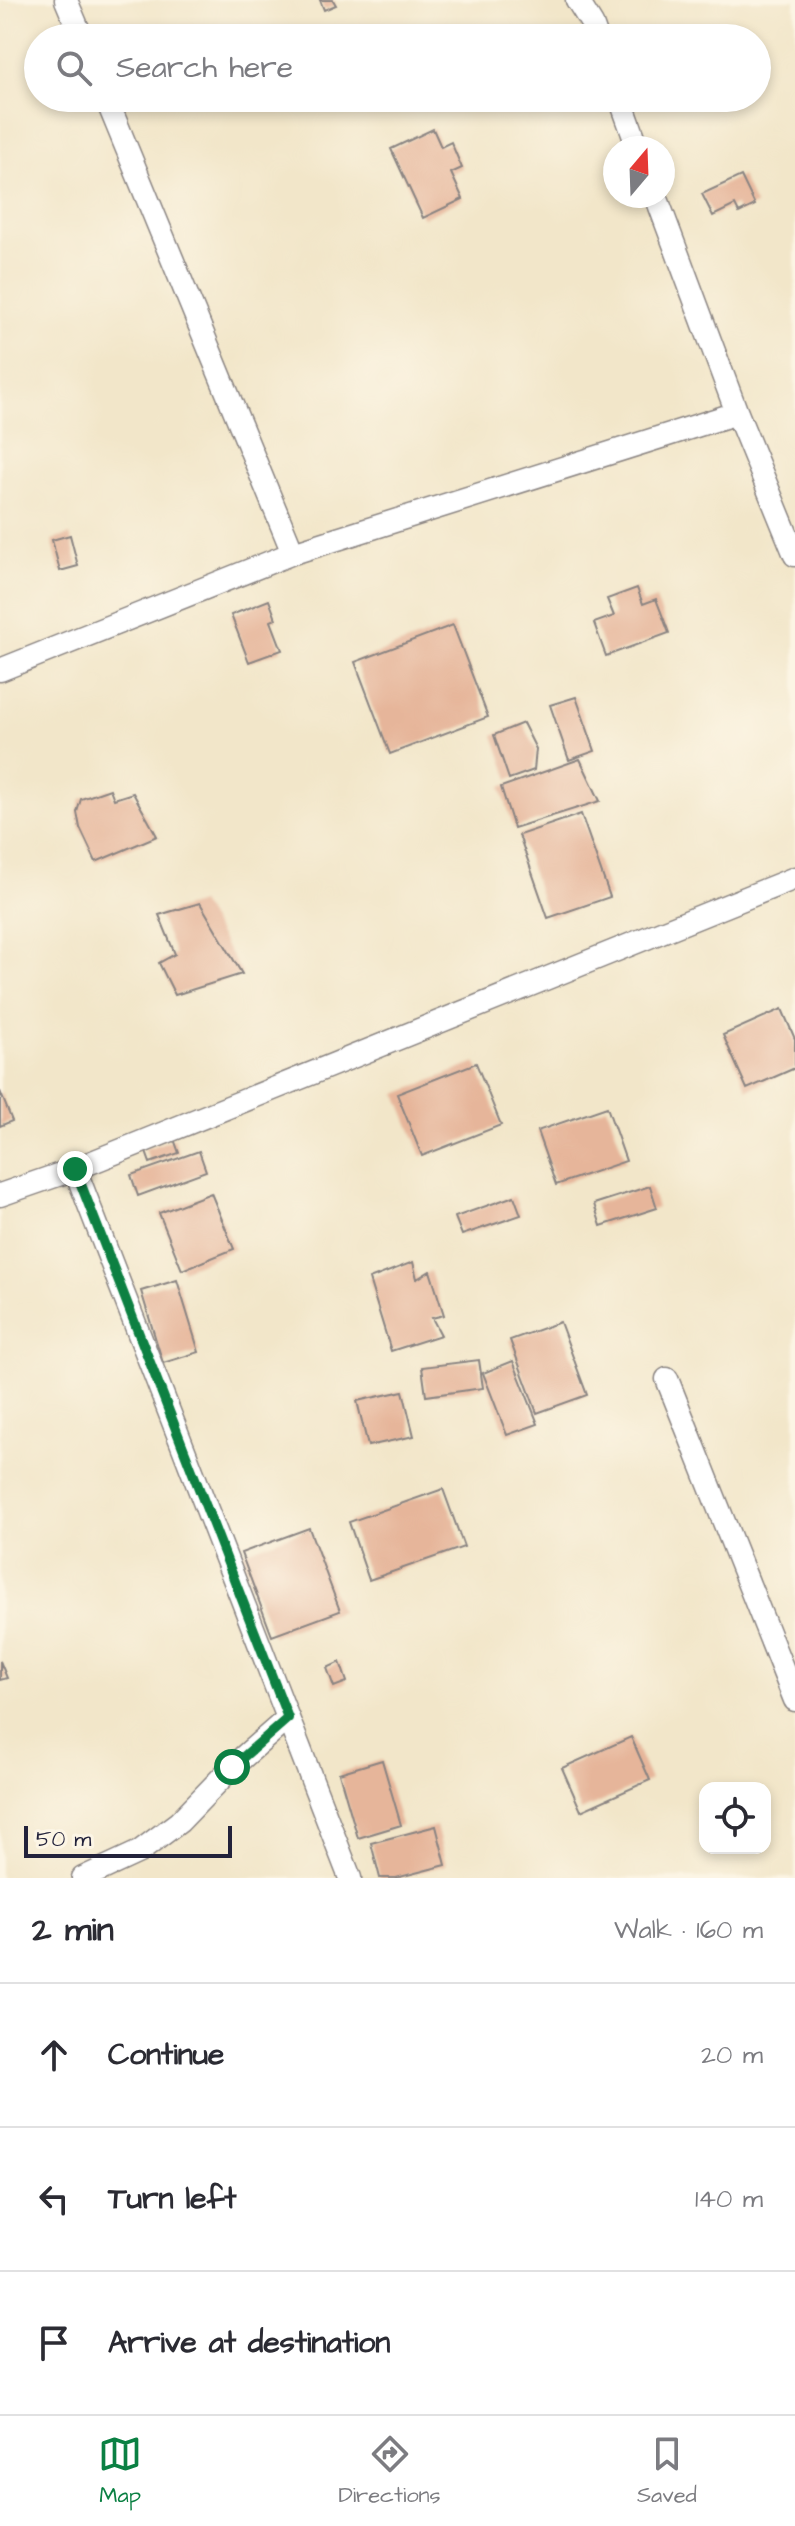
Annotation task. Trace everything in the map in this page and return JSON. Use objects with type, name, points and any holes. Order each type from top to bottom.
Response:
[{"type":"street","points":[[66,0],[76,24]]},
{"type":"street","points":[[577,0],[592,24]]},
{"type":"street","points":[[112,112],[293,553]]},
{"type":"street","points":[[625,112],[634,136]]},
{"type":"street","points":[[660,208],[737,413],[795,555]]},
{"type":"street","points":[[0,670],[293,553],[737,413]]},
{"type":"street","points":[[0,1195],[75,1169],[795,878]]},
{"type":"street","points":[[75,1169],[350,1878]]},
{"type":"street","points":[[667,1379],[795,1700]]},
{"type":"street","points":[[83,1878],[139,1852],[179,1822],[232,1767],[288,1718]]},
{"type":"building","points":[[320,0],[333,0],[336,5],[324,10]]},
{"type":"building","points":[[433,129],[441,147],[451,142],[462,168],[451,173],[463,199],[423,218],[391,149]]},
{"type":"building","points":[[741,176],[755,205],[739,213],[735,205],[713,216],[702,194]]},
{"type":"building","points":[[70,535],[78,566],[60,571],[52,540]]},
{"type":"building","points":[[637,588],[643,604],[656,599],[669,633],[606,656],[594,623],[614,616],[607,599]]},
{"type":"building","points":[[269,600],[276,619],[271,621],[282,650],[249,662],[231,615]]},
{"type":"building","points":[[453,625],[488,717],[390,754],[355,662]]},
{"type":"building","points":[[576,697],[595,751],[569,760],[550,705]]},
{"type":"building","points":[[523,723],[536,749],[534,770],[509,779],[494,735]]},
{"type":"building","points":[[580,759],[600,801],[514,828],[501,787]]},
{"type":"building","points":[[110,789],[114,799],[133,793],[157,836],[96,862],[80,828],[77,812],[81,799]]},
{"type":"building","points":[[581,814],[610,897],[548,918],[519,835]]},
{"type":"building","points":[[200,903],[242,974],[175,995],[159,963],[175,954],[159,915]]},
{"type":"building","points":[[782,1009],[795,1039],[795,1068],[747,1089],[723,1035]]},
{"type":"building","points":[[476,1063],[501,1125],[422,1156],[397,1094]]},
{"type":"building","points":[[0,1091],[12,1121],[0,1126]]},
{"type":"building","points":[[607,1107],[626,1161],[556,1185],[537,1131]]},
{"type":"building","points":[[174,1139],[179,1153],[150,1163],[145,1149]]},
{"type":"building","points":[[199,1151],[206,1171],[138,1196],[131,1175]]},
{"type":"building","points":[[650,1186],[657,1208],[601,1226],[594,1204]]},
{"type":"building","points":[[211,1193],[234,1249],[182,1270],[159,1213]]},
{"type":"building","points":[[514,1196],[521,1215],[462,1235],[455,1217]]},
{"type":"building","points":[[413,1262],[417,1279],[430,1271],[444,1315],[432,1318],[441,1335],[391,1351],[369,1279]]},
{"type":"building","points":[[177,1280],[199,1352],[163,1363],[141,1291]]},
{"type":"building","points":[[560,1322],[587,1395],[537,1413],[510,1340]]},
{"type":"building","points":[[479,1360],[483,1388],[426,1396],[422,1367]]},
{"type":"building","points":[[513,1361],[538,1424],[507,1435],[483,1373]]},
{"type":"building","points":[[403,1391],[414,1436],[368,1446],[357,1401]]},
{"type":"building","points":[[443,1489],[464,1547],[369,1580],[349,1522]]},
{"type":"building","points":[[309,1528],[340,1611],[272,1636],[241,1553]]},
{"type":"building","points":[[0,1661],[7,1678],[0,1680]]},
{"type":"building","points":[[340,1662],[347,1682],[334,1687],[327,1668]]},
{"type":"building","points":[[631,1737],[650,1780],[581,1811],[562,1768]]},
{"type":"building","points":[[382,1760],[401,1825],[358,1838],[339,1773]]},
{"type":"building","points":[[436,1826],[446,1865],[396,1878],[380,1878],[371,1843]]},
{"type":"route","points":[[75,1169],[288,1718],[232,1767]]}]
